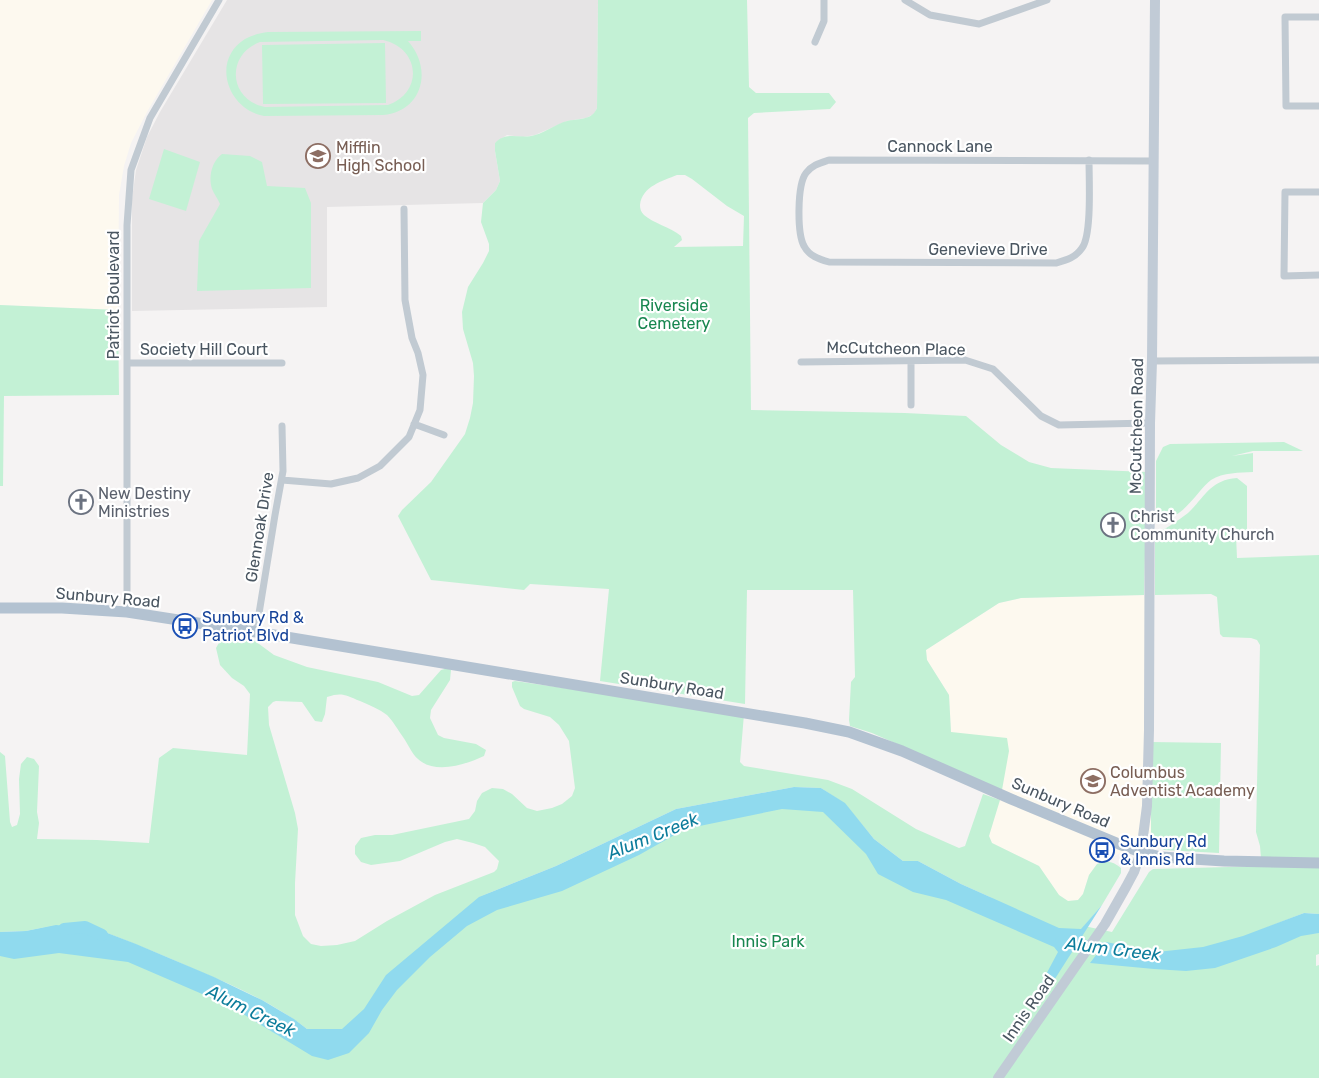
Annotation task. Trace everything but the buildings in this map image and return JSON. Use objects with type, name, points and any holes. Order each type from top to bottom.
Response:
[{"type":"main road","name":"McCutcheon Road","points":[[1141,852],[1147,806],[1149,730],[1150,423],[1155,0]]},
{"type":"main road","name":"Sunbury Road","points":[[0,608],[62,608],[127,612],[805,723],[849,732],[902,751],[1011,799],[1141,852],[1161,857],[1224,861],[1319,863]]},
{"type":"main road","name":"Innis Road","points":[[998,1078],[1105,924],[1134,872],[1141,852]]},
{"type":"street","name":"Patriot Boulevard","points":[[127,612],[127,225],[130,170],[150,118],[219,0]]},
{"type":"street","points":[[815,42],[824,21],[824,0]]},
{"type":"street","points":[[905,0],[930,15],[979,24],[1047,0]]},
{"type":"street","points":[[1319,16],[1285,17],[1286,106],[1319,106]]},
{"type":"street","name":"Cannock Lane","points":[[804,247],[799,233],[800,188],[805,174],[815,164],[829,160],[1154,160]]},
{"type":"street","name":"Genevieve Drive","points":[[804,247],[815,258],[829,262],[1056,263],[1072,259],[1084,247],[1088,232],[1089,160]]},
{"type":"street","points":[[1319,192],[1285,192],[1284,276],[1319,275]]},
{"type":"street","points":[[282,480],[331,484],[358,478],[380,466],[409,437],[420,410],[423,375],[412,338],[405,300],[404,209]]},
{"type":"street","name":"McCutcheon Place","points":[[801,362],[965,360],[994,370],[1041,416],[1059,425],[1150,423]]},
{"type":"street","points":[[1152,361],[1319,360]]},
{"type":"street","points":[[910,361],[911,405]]},
{"type":"street","name":"Society Hill Court","points":[[127,363],[282,363]]},
{"type":"street","points":[[414,424],[444,435]]},
{"type":"street","name":"Glennoak Drive","points":[[256,632],[282,480],[282,426]]},
{"type":"shaded area","points":[[0,0],[212,0],[147,112],[131,143],[124,166],[119,195],[118,310],[0,305]]},
{"type":"shaded area","name":"Mifflin High School","points":[[227,0],[598,0],[597,108],[594,114],[586,118],[567,121],[535,135],[523,137],[507,135],[495,143],[500,181],[496,190],[483,203],[327,207],[327,307],[132,311],[132,199],[136,170],[147,137],[160,112]]},
{"type":"shaded area","points":[[1149,595],[1151,835],[1106,861],[1097,864],[1089,875],[1083,894],[1078,900],[1068,901],[1059,895],[1039,866],[992,843],[989,836],[1002,790],[951,732],[949,695],[927,660],[926,650],[999,603],[1021,598]]},
{"type":"green space","name":"Riverside Cemetery","points":[[598,0],[747,0],[749,87],[756,93],[829,93],[836,102],[830,109],[754,113],[748,118],[751,410],[966,416],[1001,445],[1029,462],[1051,468],[1147,472],[1144,595],[1021,598],[999,603],[926,650],[927,660],[949,695],[951,732],[1007,738],[1009,751],[1002,790],[872,733],[850,726],[851,682],[855,677],[853,590],[747,590],[745,704],[600,681],[609,589],[530,584],[524,590],[431,580],[398,516],[431,482],[465,434],[470,418],[473,403],[474,376],[473,363],[463,329],[462,312],[468,287],[489,251],[489,244],[481,222],[483,203],[496,190],[500,181],[495,143],[504,137],[535,135],[563,122],[588,117],[597,108]],"holes":[[[677,175],[685,175],[744,216],[743,246],[674,247],[682,240],[681,236],[643,214],[640,205],[645,193],[649,189]]]},
{"type":"green space","points":[[421,31],[421,41],[408,41],[416,52],[420,64],[422,76],[420,87],[415,97],[407,106],[397,112],[383,115],[264,116],[251,112],[233,94],[228,83],[226,71],[228,59],[235,48],[245,39],[256,34],[268,32]],"holes":[[[383,40],[395,45],[404,52],[410,61],[413,71],[412,81],[408,90],[400,99],[388,105],[265,107],[253,103],[244,96],[238,87],[236,76],[241,56],[249,48],[260,42]]]},
{"type":"green space","points":[[385,43],[386,103],[263,104],[262,45]]},
{"type":"green space","points":[[164,149],[200,162],[186,211],[149,199]]},
{"type":"green space","points":[[222,154],[250,156],[262,162],[267,186],[305,188],[311,203],[311,288],[197,291],[199,241],[220,204],[212,189],[211,174],[213,165]]},
{"type":"green space","points":[[0,305],[118,310],[119,395],[4,396],[3,486],[0,486]]},
{"type":"green space","points":[[1284,442],[1303,451],[1253,451],[1232,456],[1253,453],[1253,472],[1232,473],[1216,477],[1205,485],[1179,513],[1172,517],[1156,514],[1156,461],[1163,447],[1170,444]]},
{"type":"green space","points":[[1237,478],[1247,486],[1247,534],[1236,535],[1237,558],[1319,555],[1319,859],[1261,858],[1256,832],[1260,645],[1257,640],[1223,637],[1220,634],[1217,597],[1211,594],[1155,595],[1155,535],[1188,513],[1214,486],[1228,479]]},
{"type":"green space","name":"Innis Park","points":[[239,637],[251,638],[274,655],[307,667],[378,682],[412,696],[419,695],[441,670],[448,668],[451,670],[450,680],[431,710],[430,718],[438,735],[444,738],[476,744],[486,750],[484,756],[460,765],[442,767],[425,764],[414,754],[387,715],[344,695],[327,697],[322,722],[315,721],[302,702],[276,701],[268,707],[269,725],[298,829],[295,915],[303,936],[311,944],[321,946],[337,945],[355,941],[435,895],[494,872],[499,861],[485,847],[457,839],[445,842],[400,861],[371,865],[361,862],[355,854],[355,846],[361,838],[375,835],[392,835],[469,819],[475,811],[477,801],[482,793],[492,788],[503,789],[512,794],[527,808],[537,811],[562,804],[572,796],[575,788],[569,741],[559,725],[550,717],[520,706],[512,687],[512,682],[515,681],[744,714],[740,762],[744,766],[828,780],[852,789],[916,829],[959,848],[965,846],[983,794],[1000,800],[989,836],[992,843],[1039,866],[1059,895],[1068,901],[1078,900],[1083,894],[1089,875],[1097,864],[1110,862],[1121,868],[1121,873],[1102,905],[1084,926],[1112,932],[1149,872],[1153,869],[1266,866],[1319,867],[1319,914],[1304,913],[1263,929],[1262,936],[1319,933],[1319,954],[1316,955],[1316,966],[1319,965],[1319,1078],[0,1078],[0,937],[56,925],[26,931],[0,932],[0,752],[5,756],[12,827],[17,825],[20,814],[19,779],[21,764],[27,757],[34,759],[39,766],[37,812],[39,823],[37,839],[149,843],[159,758],[173,748],[247,755],[250,694],[244,686],[232,678],[220,665],[216,648],[220,641]],"holes":[[[794,787],[821,788],[845,804],[874,839],[903,861],[918,861],[992,898],[912,880],[830,808],[787,795],[608,850],[479,897],[556,866],[676,809]],[[97,929],[240,989],[268,1003],[307,1029],[329,1029],[283,1038],[244,1014],[244,1009]]]},
{"type":"green space","points":[[1151,742],[1221,743],[1219,853],[1164,850],[1154,842],[1151,835]]},
{"type":"water","points":[[794,787],[821,788],[845,803],[874,839],[903,861],[918,861],[961,884],[1059,928],[1081,929],[1102,905],[1037,1007],[1042,982],[1058,952],[1054,947],[946,900],[913,892],[878,874],[866,854],[823,812],[782,809],[685,829],[639,855],[562,891],[497,910],[467,926],[430,957],[397,990],[382,1010],[369,1033],[349,1053],[328,1060],[312,1056],[230,1006],[128,962],[59,953],[14,959],[0,956],[0,932],[26,931],[56,925],[97,929],[214,977],[262,1000],[307,1029],[342,1029],[364,1009],[386,975],[479,897],[556,866],[676,809]]},
{"type":"water","points":[[1304,913],[1319,914],[1319,933],[1301,936],[1276,947],[1215,968],[1186,971],[1090,963],[1106,942],[1157,952],[1203,947],[1243,936]]},
{"type":"waterway","name":"Alum Creek","points":[[64,929],[85,927],[102,935]]},
{"type":"waterway","name":"Alum Creek","points":[[1061,942],[1118,951]]},
{"type":"place","name":"Mifflin High School","points":[[318,156]]},
{"type":"place","name":"New Destiny Ministries","points":[[81,502]]},
{"type":"place","name":"Christ Community Church","points":[[1113,525]]},
{"type":"place","name":"Sunbury Rd & Patriot Blvd","points":[[185,626]]},
{"type":"place","name":"Columbus Adventist Academy","points":[[1093,781]]},
{"type":"place","name":"Sunbury Rd & Innis Rd","points":[[1102,850]]}]
